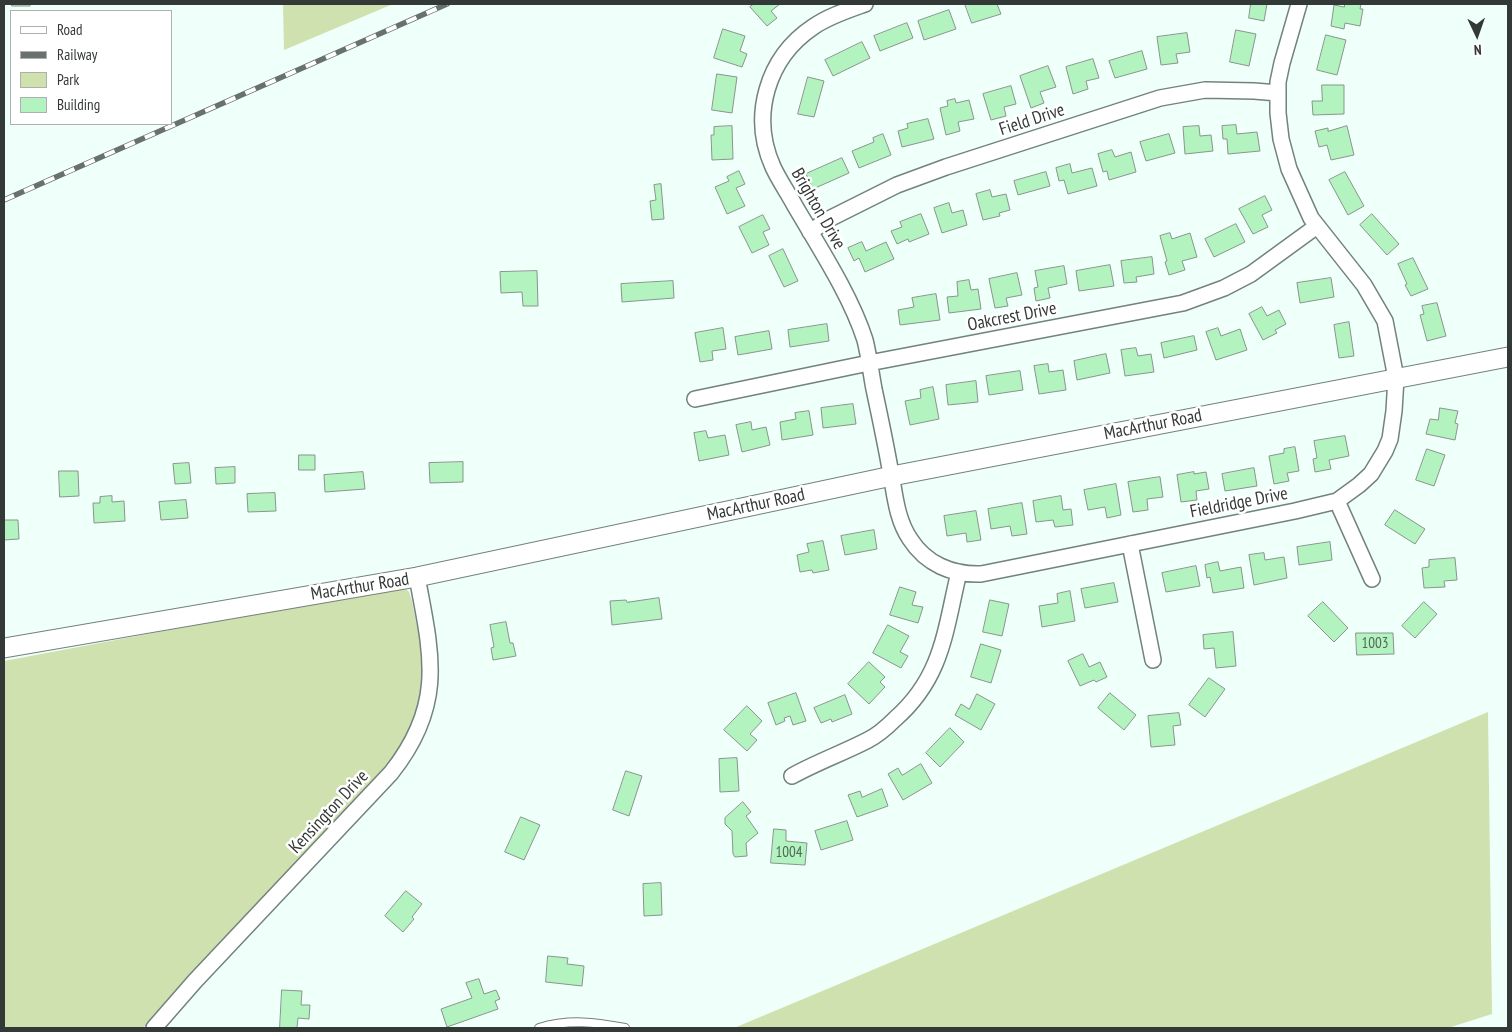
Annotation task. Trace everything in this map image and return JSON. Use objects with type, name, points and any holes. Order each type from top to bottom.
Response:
[{"type":"street","name":"Brighton Drive","points":[[865,4],[815,26],[802,35],[780,60],[770,77],[766,93],[763,108],[763,136],[773,168],[857,316],[866,343],[892,476]]},
{"type":"street","name":"Fieldridge Drive","points":[[892,476],[902,523],[910,540],[931,561],[944,568],[959,572],[981,574],[1296,511],[1337,501],[1365,480],[1378,464],[1385,451],[1393,425],[1396,378],[1384,321],[1364,285],[1317,226],[1303,202],[1289,170],[1281,139],[1278,93],[1282,63],[1299,4]]},
{"type":"street","name":"Field Drive","points":[[810,232],[829,219],[897,186],[946,167],[1160,98],[1205,90],[1254,90],[1278,93]]},
{"type":"street","name":"Oakcrest Drive","points":[[695,399],[869,363],[1183,304],[1224,288],[1251,274],[1317,226]]},
{"type":"street","name":"MacArthur Road","points":[[4,648],[417,577],[892,476],[1508,357]]},
{"type":"street","points":[[1337,501],[1372,579]]},
{"type":"street","points":[[1130,544],[1153,660]]},
{"type":"street","points":[[792,776],[869,740],[884,730],[917,697],[936,665],[959,572]]},
{"type":"street","name":"Kensington Drive","points":[[154,1028],[195,981],[391,773],[409,749],[426,710],[431,684],[427,634],[417,577]]},
{"type":"lane","points":[[539,1028],[560,1023],[598,1022],[625,1028]]},
{"type":"green space","points":[[283,4],[393,4],[284,50]]},
{"type":"green space","points":[[405,588],[409,592],[412,601],[418,632],[422,654],[423,686],[422,696],[413,725],[393,761],[143,1028],[4,1028],[4,661],[387,589]]},
{"type":"green space","points":[[1488,712],[1492,1014],[1448,1028],[734,1028]]},
{"type":"building","points":[[12,4],[30,4],[30,6],[12,6]]},
{"type":"building","points":[[754,4],[780,4],[771,11],[777,18],[767,26],[750,7]]},
{"type":"building","points":[[965,4],[997,4],[1001,14],[972,23]]},
{"type":"building","points":[[1251,4],[1267,4],[1264,21],[1249,18]]},
{"type":"building","points":[[1345,4],[1361,4],[1360,9],[1363,9],[1360,26],[1345,23],[1344,29],[1331,26],[1334,5],[1344,7]]},
{"type":"building","points":[[949,10],[956,29],[924,40],[918,21]]},
{"type":"building","points":[[907,23],[913,38],[880,51],[874,36]]},
{"type":"building","points":[[723,29],[745,36],[740,51],[747,54],[742,67],[714,58]]},
{"type":"building","points":[[1236,30],[1256,34],[1249,66],[1230,62]]},
{"type":"building","points":[[1187,33],[1190,52],[1176,54],[1178,63],[1161,65],[1157,37]]},
{"type":"building","points":[[1326,35],[1346,40],[1337,75],[1317,70]]},
{"type":"building","points":[[862,42],[870,58],[833,76],[825,60]]},
{"type":"building","points":[[1142,51],[1147,69],[1115,78],[1109,61]]},
{"type":"building","points":[[1093,59],[1099,78],[1086,81],[1088,89],[1073,94],[1066,67]]},
{"type":"building","points":[[1048,66],[1056,87],[1040,92],[1044,103],[1031,108],[1020,76]]},
{"type":"building","points":[[717,74],[737,77],[732,113],[712,110]]},
{"type":"building","points":[[808,77],[824,81],[814,117],[798,114]]},
{"type":"building","points":[[1322,85],[1344,85],[1344,114],[1313,115],[1312,101],[1322,101]]},
{"type":"building","points":[[1011,86],[1016,104],[1004,107],[1006,116],[991,120],[983,94]]},
{"type":"building","points":[[955,99],[956,103],[969,100],[974,119],[958,122],[960,131],[946,135],[940,108],[948,106],[947,101]]},
{"type":"building","points":[[928,119],[934,139],[902,147],[898,131],[908,128],[907,124]]},
{"type":"building","points":[[1236,125],[1237,134],[1257,132],[1260,151],[1228,154],[1227,139],[1223,139],[1222,126]]},
{"type":"building","points":[[732,126],[733,159],[712,160],[711,135],[714,135],[714,127]]},
{"type":"building","points":[[1199,126],[1200,136],[1211,135],[1213,151],[1185,154],[1183,127]]},
{"type":"building","points":[[1347,126],[1354,155],[1331,160],[1327,145],[1319,147],[1315,131],[1328,128],[1328,131]]},
{"type":"building","points":[[883,134],[891,155],[859,168],[852,151],[874,142],[873,138]]},
{"type":"building","points":[[1169,134],[1175,153],[1146,161],[1140,142]]},
{"type":"building","points":[[1112,150],[1115,157],[1131,152],[1136,172],[1109,180],[1107,171],[1103,172],[1098,154]]},
{"type":"building","points":[[842,158],[849,173],[813,189],[806,174]]},
{"type":"building","points":[[1070,164],[1072,173],[1092,168],[1097,186],[1068,194],[1064,180],[1059,181],[1056,168]]},
{"type":"building","points":[[739,171],[745,184],[736,188],[745,206],[727,214],[715,187],[729,181],[727,177]]},
{"type":"building","points":[[1046,172],[1050,186],[1018,195],[1014,181]]},
{"type":"building","points":[[1345,172],[1364,206],[1348,215],[1329,180]]},
{"type":"building","points":[[661,184],[664,219],[652,220],[650,201],[656,200],[654,185]]},
{"type":"building","points":[[990,190],[992,197],[1006,194],[1010,210],[999,213],[1000,216],[983,220],[976,194]]},
{"type":"building","points":[[1265,196],[1272,210],[1262,215],[1268,227],[1253,234],[1239,209]]},
{"type":"building","points":[[949,203],[952,213],[963,210],[967,225],[942,233],[934,208]]},
{"type":"building","points":[[921,214],[929,234],[909,242],[908,239],[897,244],[891,231],[902,227],[900,222]]},
{"type":"building","points":[[1372,214],[1399,244],[1387,255],[1360,225]]},
{"type":"building","points":[[763,215],[770,229],[763,232],[769,245],[752,253],[739,227]]},
{"type":"building","points":[[1236,224],[1245,242],[1214,257],[1205,239]]},
{"type":"building","points":[[1170,233],[1172,239],[1190,233],[1197,257],[1182,261],[1185,270],[1169,275],[1160,236]]},
{"type":"building","points":[[862,242],[866,251],[886,242],[894,259],[865,272],[859,258],[854,261],[848,248]]},
{"type":"building","points":[[783,249],[798,281],[784,287],[769,256]]},
{"type":"building","points":[[1152,257],[1154,274],[1136,277],[1137,282],[1124,283],[1121,261]]},
{"type":"building","points":[[1413,258],[1428,289],[1411,296],[1398,264]]},
{"type":"building","points":[[1110,265],[1114,286],[1079,291],[1076,271]]},
{"type":"building","points":[[1064,266],[1067,284],[1048,288],[1050,298],[1036,301],[1034,288],[1038,287],[1035,271]]},
{"type":"building","points":[[537,271],[538,306],[523,306],[522,292],[501,293],[500,272]]},
{"type":"building","points":[[1017,273],[1022,295],[1006,298],[1008,306],[995,308],[989,279]]},
{"type":"building","points":[[1331,278],[1334,297],[1300,303],[1297,283]]},
{"type":"building","points":[[969,280],[971,290],[978,289],[981,309],[949,313],[947,297],[958,296],[957,282]]},
{"type":"building","points":[[673,281],[674,298],[622,302],[621,284]]},
{"type":"building","points":[[936,294],[940,320],[900,325],[898,310],[914,307],[912,298]]},
{"type":"building","points":[[1437,303],[1446,336],[1427,341],[1420,315],[1424,314],[1422,306]]},
{"type":"building","points":[[1262,307],[1267,316],[1279,310],[1286,324],[1275,330],[1277,333],[1263,340],[1249,314]]},
{"type":"building","points":[[1349,322],[1354,356],[1339,358],[1334,325]]},
{"type":"building","points":[[827,324],[829,341],[790,347],[788,330]]},
{"type":"building","points":[[723,328],[726,349],[712,351],[713,360],[700,362],[695,333]]},
{"type":"building","points":[[1218,328],[1221,336],[1240,329],[1247,350],[1216,360],[1206,332]]},
{"type":"building","points":[[769,331],[772,349],[738,355],[735,337]]},
{"type":"building","points":[[1194,336],[1197,350],[1164,358],[1161,343]]},
{"type":"building","points":[[1136,348],[1138,356],[1151,354],[1154,372],[1125,376],[1121,350]]},
{"type":"building","points":[[1106,354],[1110,373],[1077,380],[1074,361]]},
{"type":"building","points":[[1048,364],[1049,372],[1063,370],[1066,390],[1039,394],[1034,366]]},
{"type":"building","points":[[1020,371],[1023,390],[989,395],[986,376]]},
{"type":"building","points":[[976,381],[978,402],[948,405],[946,385]]},
{"type":"building","points":[[933,387],[939,419],[910,425],[905,401],[921,398],[920,390]]},
{"type":"building","points":[[853,404],[856,424],[823,428],[821,408]]},
{"type":"building","points":[[1440,408],[1458,411],[1455,423],[1458,424],[1455,440],[1426,434],[1430,419],[1438,420]]},
{"type":"building","points":[[809,411],[813,435],[782,440],[780,422],[796,419],[795,413]]},
{"type":"building","points":[[751,422],[752,430],[766,427],[770,445],[742,452],[736,425]]},
{"type":"building","points":[[706,431],[708,438],[725,435],[729,455],[699,461],[694,433]]},
{"type":"building","points":[[1345,436],[1349,456],[1329,460],[1331,469],[1315,472],[1313,459],[1317,458],[1314,441]]},
{"type":"building","points":[[1295,447],[1299,471],[1287,473],[1289,481],[1274,484],[1269,456],[1284,453],[1284,449]]},
{"type":"building","points":[[1427,449],[1445,455],[1434,486],[1416,480]]},
{"type":"building","points":[[299,455],[315,455],[315,470],[299,470]]},
{"type":"building","points":[[463,462],[463,482],[430,483],[429,463]]},
{"type":"building","points":[[189,463],[191,483],[175,484],[173,464]]},
{"type":"building","points":[[235,467],[235,483],[216,484],[215,468]]},
{"type":"building","points":[[1254,468],[1257,486],[1225,491],[1222,474]]},
{"type":"building","points":[[59,471],[78,471],[79,496],[60,497]]},
{"type":"building","points":[[363,472],[365,489],[325,492],[324,475]]},
{"type":"building","points":[[1194,472],[1194,474],[1206,472],[1209,489],[1196,491],[1197,500],[1181,502],[1177,475]]},
{"type":"building","points":[[1160,477],[1163,497],[1147,499],[1148,510],[1133,512],[1128,482]]},
{"type":"building","points":[[1116,484],[1121,515],[1107,518],[1105,507],[1088,510],[1084,490]]},
{"type":"building","points":[[275,493],[276,511],[248,512],[247,494]]},
{"type":"building","points":[[112,496],[112,502],[124,501],[125,521],[94,523],[93,503],[100,503],[100,497]]},
{"type":"building","points":[[1061,496],[1063,510],[1071,509],[1073,525],[1055,527],[1053,520],[1036,522],[1033,501]]},
{"type":"building","points":[[186,500],[188,518],[161,520],[159,502]]},
{"type":"building","points":[[1022,503],[1027,534],[1012,536],[1010,526],[991,529],[988,509]]},
{"type":"building","points":[[1395,510],[1425,529],[1415,544],[1385,525]]},
{"type":"building","points":[[976,511],[981,540],[967,542],[966,533],[947,536],[944,516]]},
{"type":"building","points":[[4,520],[18,520],[19,539],[4,540]]},
{"type":"building","points":[[874,530],[877,549],[845,555],[841,536]]},
{"type":"building","points":[[823,541],[829,570],[813,573],[812,570],[800,572],[797,555],[809,552],[807,544]]},
{"type":"building","points":[[1330,542],[1332,560],[1299,565],[1297,547]]},
{"type":"building","points":[[1264,553],[1265,560],[1284,557],[1287,578],[1254,585],[1249,555]]},
{"type":"building","points":[[1455,558],[1457,580],[1444,581],[1445,587],[1424,588],[1422,568],[1429,567],[1429,560]]},
{"type":"building","points":[[1218,562],[1220,571],[1241,567],[1244,588],[1213,593],[1210,577],[1207,578],[1205,565]]},
{"type":"building","points":[[1196,566],[1200,586],[1166,592],[1162,573]]},
{"type":"building","points":[[1114,583],[1118,602],[1085,608],[1081,589]]},
{"type":"building","points":[[900,587],[916,592],[912,605],[923,607],[918,623],[890,615]]},
{"type":"building","points":[[1070,591],[1075,621],[1042,627],[1039,606],[1058,603],[1057,594]]},
{"type":"building","points":[[659,598],[662,619],[612,625],[610,601],[626,600],[627,602]]},
{"type":"building","points":[[990,600],[1009,604],[1002,636],[983,632]]},
{"type":"building","points":[[1323,602],[1348,628],[1334,642],[1308,616]]},
{"type":"building","points":[[1424,602],[1437,614],[1415,638],[1402,626]]},
{"type":"building","points":[[506,622],[510,643],[513,643],[516,656],[493,660],[491,648],[494,647],[490,625]]},
{"type":"building","points":[[888,625],[909,636],[900,652],[908,656],[901,668],[873,653]]},
{"type":"building","points":[[1233,632],[1236,666],[1216,668],[1214,648],[1204,649],[1203,635]]},
{"type":"building","points":[[1356,633],[1393,633],[1394,654],[1357,655]]},
{"type":"building","points":[[981,644],[1001,650],[991,683],[971,677]]},
{"type":"building","points":[[1083,654],[1089,667],[1100,662],[1107,677],[1080,686],[1068,661]]},
{"type":"building","points":[[869,662],[885,677],[880,682],[885,687],[869,704],[848,684]]},
{"type":"building","points":[[1209,678],[1225,689],[1205,717],[1189,705]]},
{"type":"building","points":[[796,693],[806,721],[793,725],[790,716],[784,718],[785,721],[776,725],[768,703]]},
{"type":"building","points":[[1110,693],[1136,715],[1124,730],[1098,708]]},
{"type":"building","points":[[977,694],[995,704],[981,730],[955,715],[961,704],[969,709]]},
{"type":"building","points":[[845,695],[852,714],[832,722],[831,719],[821,723],[814,708]]},
{"type":"building","points":[[747,706],[762,721],[750,734],[757,740],[747,751],[724,730]]},
{"type":"building","points":[[1179,713],[1181,725],[1173,726],[1175,745],[1151,747],[1148,716]]},
{"type":"building","points":[[950,728],[964,742],[940,767],[926,753]]},
{"type":"building","points":[[737,758],[739,791],[720,792],[719,759]]},
{"type":"building","points":[[921,764],[932,783],[903,800],[888,774],[898,768],[902,775]]},
{"type":"building","points":[[626,771],[642,776],[629,816],[613,810]]},
{"type":"building","points":[[882,789],[888,806],[857,817],[848,795],[860,791],[862,797]]},
{"type":"building","points":[[743,802],[751,812],[746,816],[758,833],[746,843],[747,856],[735,857],[733,854],[732,831],[725,824],[725,818]]},
{"type":"building","points":[[521,817],[540,825],[524,860],[505,852]]},
{"type":"building","points":[[847,821],[853,840],[821,850],[815,831]]},
{"type":"building","points":[[774,829],[786,830],[786,841],[807,843],[805,865],[771,863]]},
{"type":"building","points":[[661,883],[662,915],[644,916],[643,884]]},
{"type":"building","points":[[406,891],[422,904],[412,917],[414,919],[403,932],[385,916]]},
{"type":"building","points":[[548,956],[568,958],[567,964],[584,966],[582,986],[546,982]]},
{"type":"building","points":[[479,979],[484,994],[496,990],[500,999],[495,1001],[498,1009],[447,1027],[441,1009],[472,998],[466,983]]},
{"type":"building","points":[[282,990],[302,991],[301,1005],[310,1005],[309,1019],[298,1018],[297,1028],[280,1028]]},
{"type":"railway","points":[[4,200],[447,4]]}]
